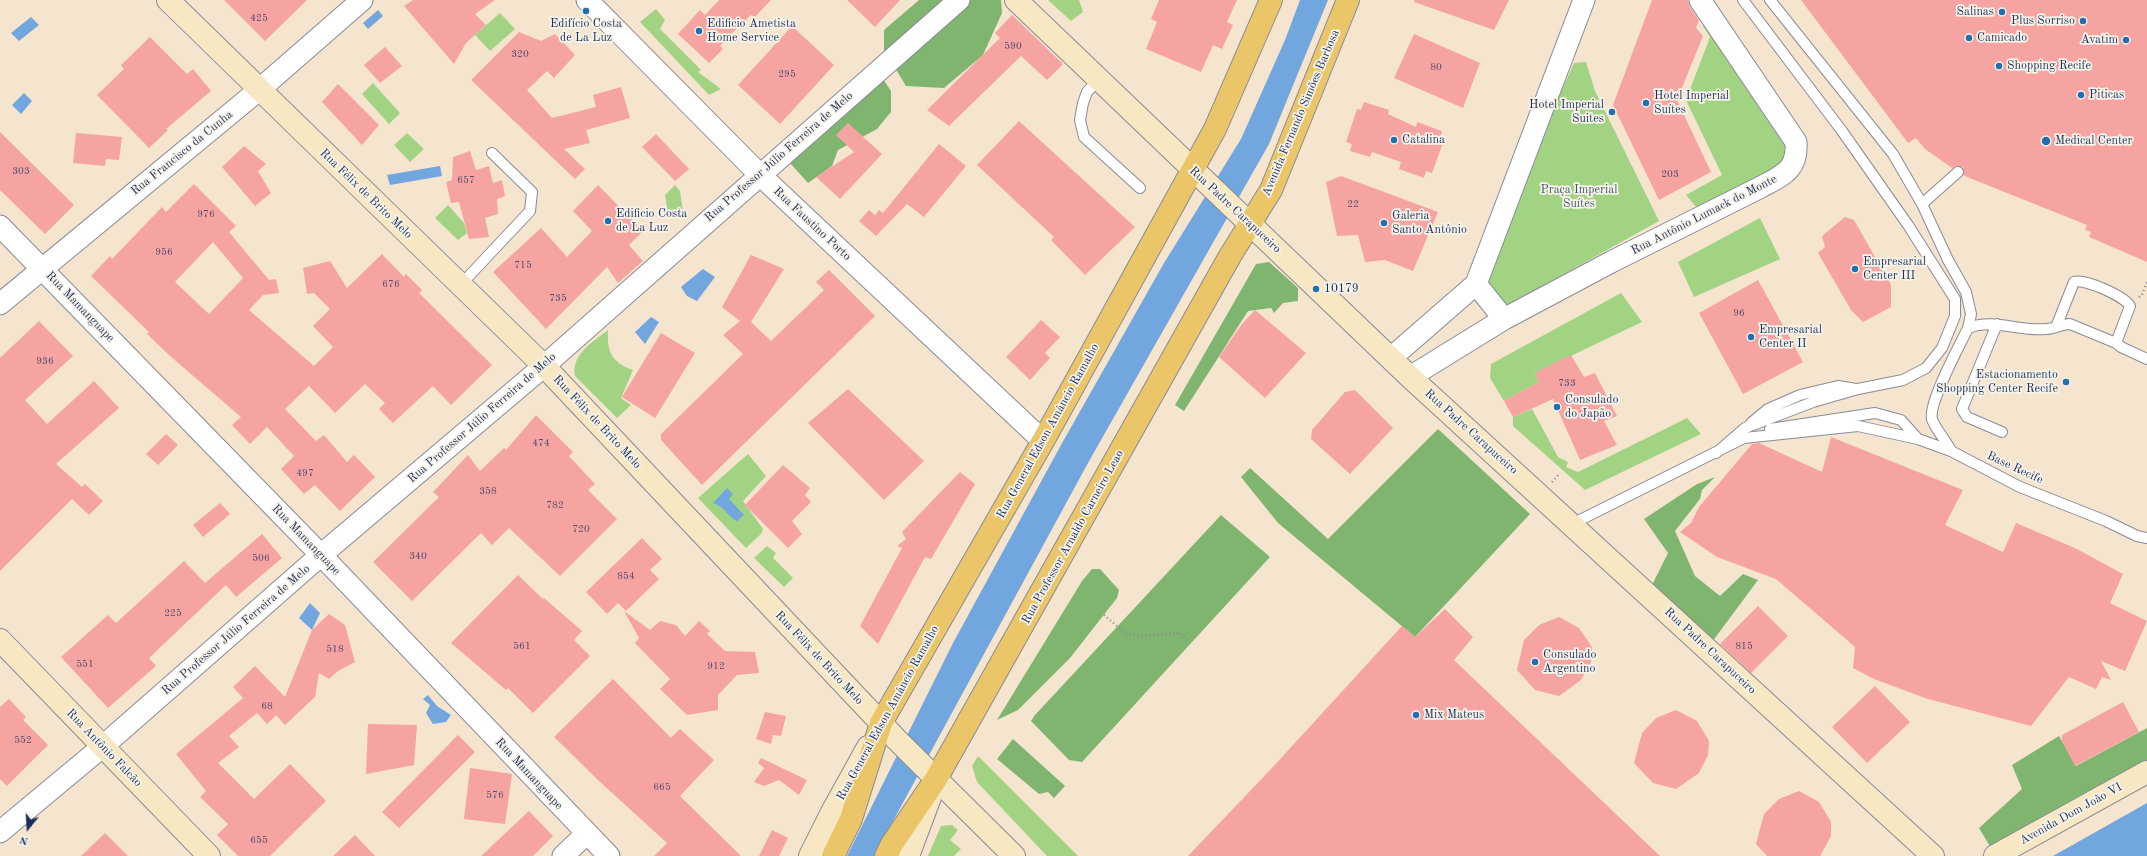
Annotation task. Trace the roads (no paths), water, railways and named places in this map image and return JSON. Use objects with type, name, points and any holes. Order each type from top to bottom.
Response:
[{"type":"main road","name":"Rua Félix de Brito Melo","points":[[168,0],[458,284],[544,366],[897,740],[1014,856]]},
{"type":"main road","name":"Rua Padre Carapuceiro","points":[[1016,0],[1410,377],[1933,856]]},
{"type":"main road","name":"Rua General Edson Amâncio Ramalho","points":[[810,856],[832,812],[881,723],[1195,172],[1271,0]]},
{"type":"main road","name":"Avenida Fernando Simões Barbosa","points":[[1249,224],[1271,190],[1348,0]]},
{"type":"main road","name":"Rua Professor Arnaldo Carneiro Leao","points":[[895,852],[933,776],[1249,224]]},
{"type":"main road","name":"Rua Antônio Falcão","points":[[0,640],[209,856]]},
{"type":"main road","points":[[834,856],[851,819],[881,723]]},
{"type":"main road","name":"Avenida Dom João VI","points":[[1995,856],[2147,772]]},
{"type":"street","name":"Rua Francisco da Cunha","points":[[0,304],[260,89],[362,0]]},
{"type":"street","name":"Rua Faustino Porto","points":[[587,0],[759,174],[1043,441]]},
{"type":"street","name":"Rua Professor Júlio Ferreira de Melo","points":[[0,832],[102,747],[322,555],[544,366],[759,174],[959,0]]},
{"type":"street","points":[[1391,358],[1476,284],[1584,0]]},
{"type":"street","name":"Rua Antônio Lumack do Monte","points":[[1410,377],[1504,319],[1613,261],[1761,187],[1781,176],[1791,168],[1796,160],[1796,142],[1700,0]]},
{"type":"street","name":"Rua Mamanguape","points":[[0,226],[322,555],[608,856]]},
{"type":"street","points":[[1476,284],[1504,319]]},
{"type":"street","points":[[563,856],[586,834]]},
{"type":"lane","points":[[1572,524],[1716,453],[1744,433],[1768,409],[1800,395],[1838,386],[1858,389],[1904,380],[1926,368],[1942,348],[1955,316],[1955,298],[1908,226],[1842,131],[1743,0]]},
{"type":"lane","points":[[1770,0],[1893,154],[1922,204],[1948,260],[1966,292],[1972,314],[1968,328],[1945,374],[1932,417],[1935,426],[1945,438],[1951,451]]},
{"type":"lane","points":[[1098,80],[1087,92],[1083,103],[1080,120],[1084,137],[1140,188]]},
{"type":"lane","points":[[458,284],[468,277],[530,211],[532,192],[492,154]]},
{"type":"lane","points":[[1922,204],[1958,172]]},
{"type":"lane","points":[[2056,327],[2074,282],[2078,280],[2086,282],[2127,301],[2130,306],[2116,343]]},
{"type":"lane","points":[[1968,328],[1985,323],[2046,329],[2063,324],[2070,324],[2116,343],[2121,347],[2147,359]]},
{"type":"lane","points":[[1997,324],[1962,409],[1967,417],[2002,432]]},
{"type":"lane","points":[[1744,433],[1875,413],[1901,420],[1918,439]]},
{"type":"lane","name":"Base Recife","points":[[1744,433],[1858,426],[1918,439],[1951,451],[2020,487],[2106,521],[2137,536],[2147,538]]},
{"type":"water","points":[[1300,0],[1328,0],[1269,144],[1088,463],[874,856],[847,856],[953,643],[1061,445],[1164,263],[1241,139],[1285,40]]},
{"type":"water","points":[[378,10],[383,16],[368,29],[363,23]]},
{"type":"water","points":[[31,17],[39,25],[19,41],[11,33]]},
{"type":"water","points":[[24,93],[32,101],[21,114],[12,105]]},
{"type":"water","points":[[440,166],[442,176],[390,185],[387,175]]},
{"type":"water","points":[[703,269],[715,277],[697,301],[687,296],[681,287]]},
{"type":"water","points":[[651,317],[659,322],[645,344],[635,332]]},
{"type":"water","points":[[727,488],[733,494],[729,499],[744,515],[737,521],[721,507],[713,503]]},
{"type":"water","points":[[310,603],[320,613],[312,630],[299,618]]},
{"type":"water","points":[[428,695],[437,706],[451,715],[446,722],[433,724],[426,713],[430,705],[423,699]]},
{"type":"water","points":[[2147,803],[2147,856],[2053,856]]},
{"type":"place","name":"Edifício Costa de La Luz","points":[[586,11]]},
{"type":"place","name":"Salinas","points":[[2002,12]]},
{"type":"place","name":"Plus Sorriso","points":[[2083,21]]},
{"type":"place","name":"Edificio Ametista Home Service","points":[[699,31]]},
{"type":"place","name":"Camicado","points":[[1969,38]]},
{"type":"place","name":"Avatim","points":[[2126,40]]},
{"type":"place","name":"Shopping Recife","points":[[1999,66]]},
{"type":"place","name":"Piticas","points":[[2081,95]]},
{"type":"place","name":"Hotel Imperial Suítes","points":[[1646,103]]},
{"type":"place","name":"Hotel Imperial Suites","points":[[1612,112]]},
{"type":"place","name":"Catalina","points":[[1394,140]]},
{"type":"place","name":"Medical Center","points":[[2046,141]]},
{"type":"place","name":"Edificio Costa de La Luz","points":[[608,221]]},
{"type":"place","name":"Galeria Santo Antônio","points":[[1384,223]]},
{"type":"place","name":"Empresarial Center III","points":[[1855,269]]},
{"type":"place","name":"10179","points":[[1316,289]]},
{"type":"place","name":"Empresarial Center II","points":[[1751,337]]},
{"type":"place","name":"Estacionamento Shopping Center Recife","points":[[2066,382]]},
{"type":"place","name":"Consulado do Japão","points":[[1557,407]]},
{"type":"place","name":"Consulado Argentino","points":[[1535,662]]},
{"type":"place","name":"Mix Mateus","points":[[1416,715]]},
{"type":"park label","name":"Praça Imperial Suítes","points":[[1579,197]]}]
